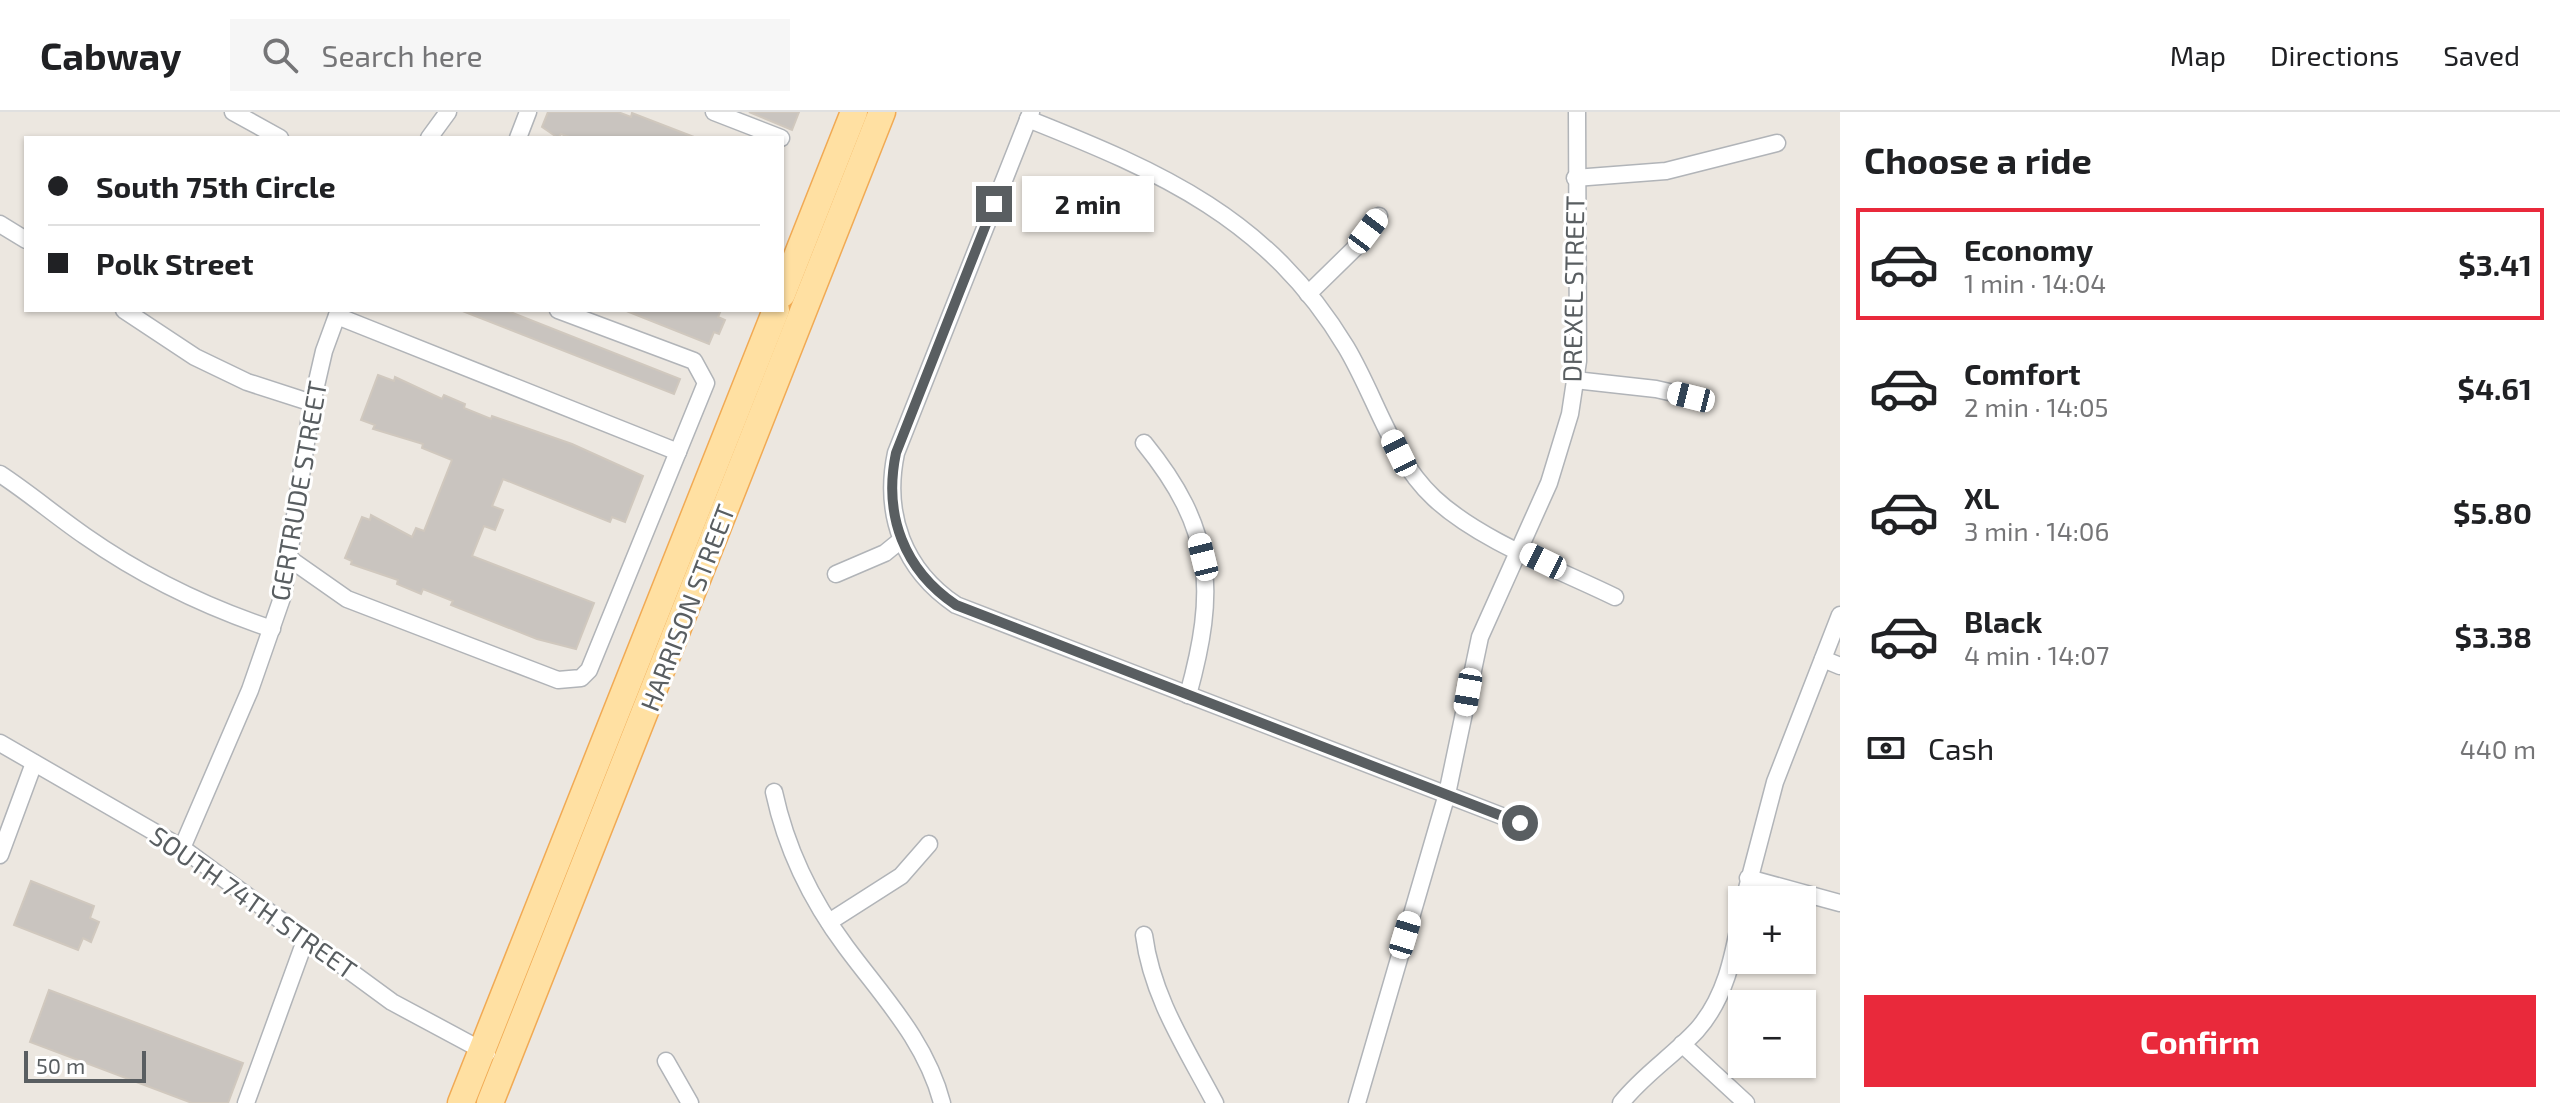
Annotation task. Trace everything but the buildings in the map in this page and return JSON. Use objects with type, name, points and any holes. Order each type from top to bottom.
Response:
[{"type":"main road","points":[[784,289],[854,112]]},
{"type":"main road","name":"HARRISON STREET","points":[[490,1103],[882,112]]},
{"type":"main road","name":"HARRISON STREET","points":[[461,1103],[775,312]]},
{"type":"street","points":[[233,112],[276,136]]},
{"type":"street","points":[[430,136],[448,112]]},
{"type":"street","points":[[519,136],[528,112]]},
{"type":"street","points":[[714,112],[776,136]]},
{"type":"street","name":"DREXEL STREET","points":[[1357,1103],[1447,794],[1480,637],[1559,457],[1575,380],[1577,112]]},
{"type":"street","points":[[1520,823],[956,605],[922,578],[901,540],[891,495],[896,453],[1029,115],[1134,161],[1193,193],[1252,237],[1308,294],[1347,350],[1399,453],[1419,482],[1454,514],[1615,597]]},
{"type":"street","points":[[1575,178],[1666,171],[1777,143]]},
{"type":"street","points":[[1308,294],[1356,247],[1379,216]]},
{"type":"street","points":[[0,224],[24,239]]},
{"type":"street","points":[[127,312],[195,357],[247,382],[312,403]]},
{"type":"street","points":[[290,559],[347,599],[558,680],[581,678],[589,670],[706,383],[694,361],[563,312]]},
{"type":"street","points":[[338,313],[678,452]]},
{"type":"street","name":"GERTRUDE STREET","points":[[182,848],[239,717],[272,629],[290,559],[312,403],[324,351],[338,313]]},
{"type":"street","points":[[1575,380],[1656,389],[1691,397]]},
{"type":"street","points":[[1144,443],[1183,497],[1203,557],[1206,623],[1188,695]]},
{"type":"street","points":[[0,474],[86,537],[162,583],[220,612],[272,629]]},
{"type":"street","points":[[836,574],[885,553],[901,540]]},
{"type":"street","points":[[1747,886],[1775,782],[1840,615]]},
{"type":"street","points":[[1823,659],[1840,666]]},
{"type":"street","name":"SOUTH 74TH STREET","points":[[0,743],[182,848],[392,1002],[506,1063]]},
{"type":"street","points":[[0,855],[34,763]]},
{"type":"street","points":[[774,792],[781,827],[795,860],[829,922],[912,1035],[942,1103]]},
{"type":"street","points":[[829,922],[901,876],[929,844]]},
{"type":"street","points":[[1748,878],[1840,903]]},
{"type":"street","points":[[1144,935],[1148,966],[1157,993],[1215,1103]]},
{"type":"street","points":[[246,1103],[306,938]]},
{"type":"street","points":[[1621,1103],[1633,1088],[1698,1029],[1724,987],[1728,970]]},
{"type":"street","points":[[1682,1044],[1746,1103]]},
{"type":"street","points":[[666,1061],[690,1103]]},
{"type":"route","points":[[994,204],[896,453],[891,495],[897,530],[913,566],[922,578],[956,605],[1520,823]]}]
